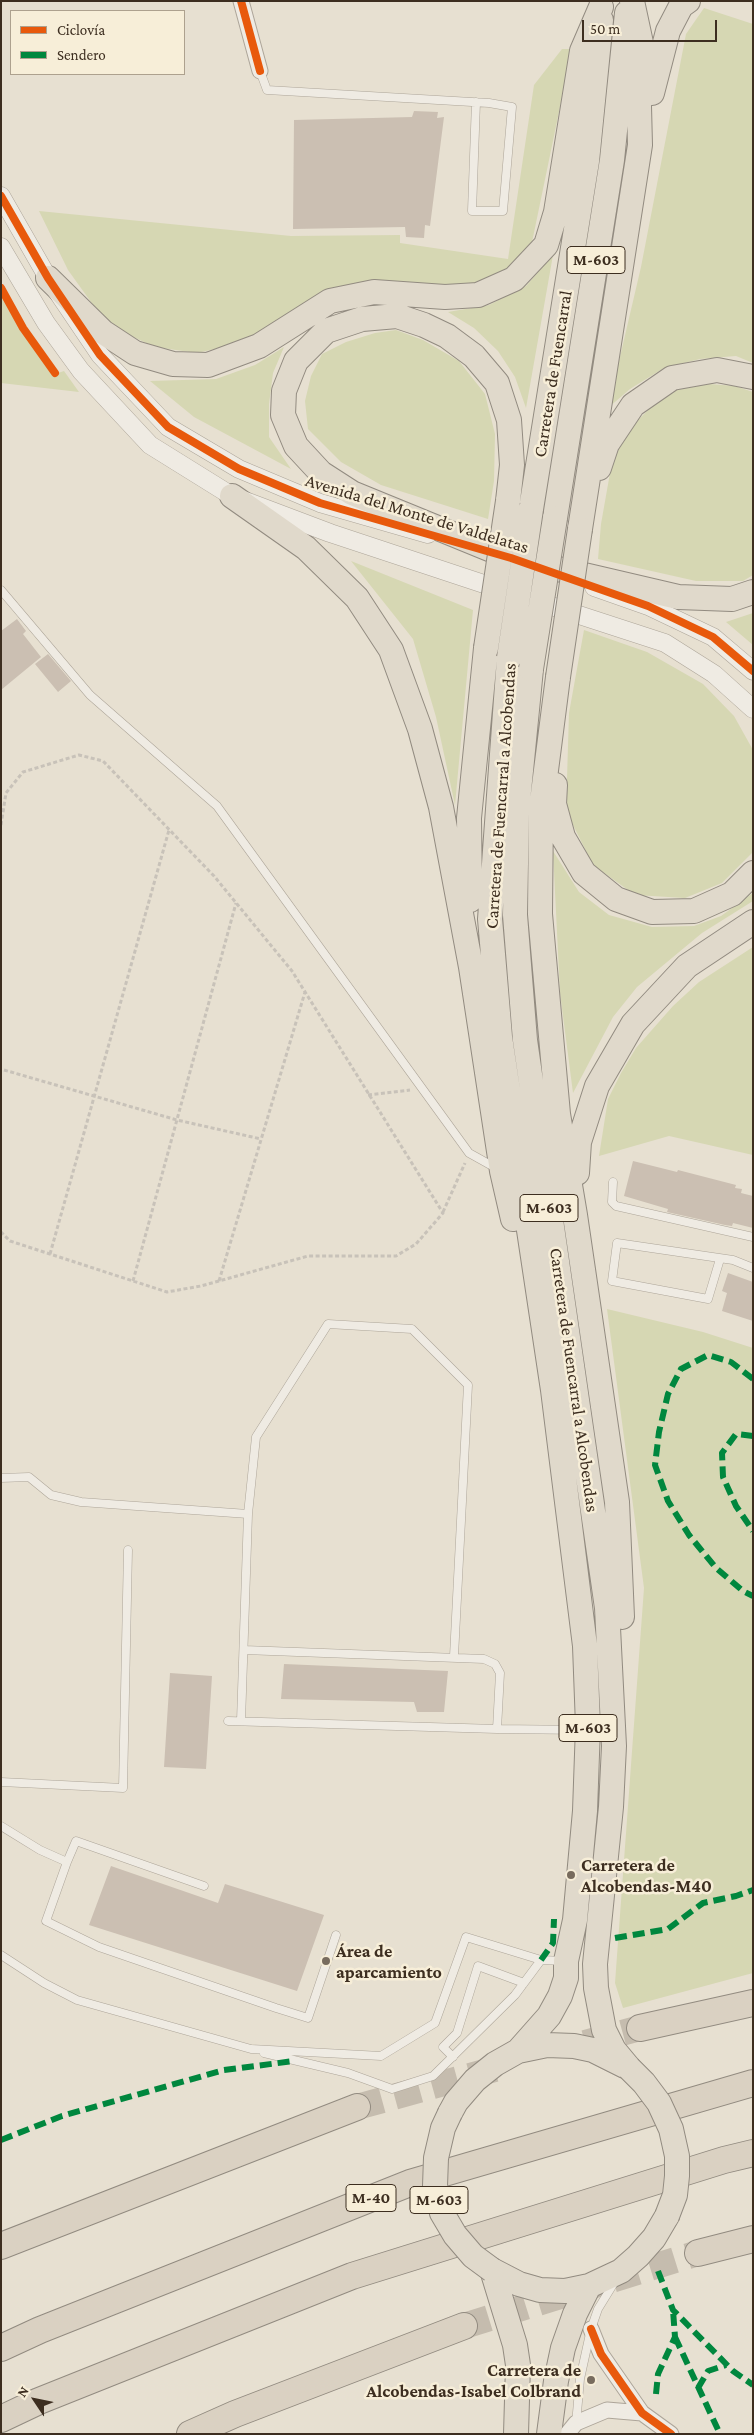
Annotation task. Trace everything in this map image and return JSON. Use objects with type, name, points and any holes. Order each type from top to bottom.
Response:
[{"type":"highway","points":[[630,1],[644,57],[640,106],[640,146]]},
{"type":"highway","name":"Carretera de Fuencarral a Alcobendas","points":[[628,2068],[614,2050],[604,2030],[596,1988],[595,1964],[611,1807],[614,1746],[607,1608],[525,1040],[515,915],[517,811],[531,669],[612,160],[630,1]]},
{"type":"highway","points":[[614,1746],[624,1661],[617,1502],[575,1215],[558,1114],[540,914],[541,809],[580,529],[640,146],[668,31],[681,6],[688,1]]},
{"type":"highway","points":[[48,278],[103,332],[135,353],[173,364],[208,365],[259,346],[330,301],[374,292],[445,297],[478,295],[514,279],[546,245],[556,212],[582,51],[601,4]]},
{"type":"highway","name":"Carretera de Fuencarral","points":[[531,509],[587,161],[601,40],[601,4]]},
{"type":"highway","points":[[471,967],[469,818],[486,648],[508,501],[512,465],[509,420],[497,383],[474,356],[447,336],[424,325],[397,316],[362,319],[326,331],[296,361],[284,391],[283,416],[296,446],[321,473],[352,493],[511,558],[678,597],[732,599],[753,592]]},
{"type":"highway","points":[[580,529],[607,444],[633,405],[672,378],[717,370],[753,377]]},
{"type":"highway","points":[[232,496],[306,548],[357,598],[391,650],[420,729],[441,807],[471,967],[502,1171],[553,1390]]},
{"type":"highway","name":"Carretera de Fuencarral a Alcobendas","points":[[518,2051],[549,2016],[560,1996],[566,1978],[566,1961],[575,1920],[584,1830],[588,1730],[585,1646],[553,1390],[500,1037],[490,919],[509,658],[531,509]]},
{"type":"highway","points":[[558,677],[554,804],[563,836],[584,873],[616,899],[652,912],[694,911],[732,894],[753,873]]},
{"type":"highway","points":[[575,1215],[579,1142],[597,1086],[633,1024],[687,966],[753,922]]},
{"type":"highway","points":[[640,2028],[753,2003]]},
{"type":"highway","name":"M-603","points":[[547,2045],[574,2046],[599,2053],[628,2068],[644,2083],[659,2103],[670,2129],[677,2156],[674,2196],[667,2216],[654,2238],[621,2271],[589,2286],[565,2291],[540,2290],[519,2284],[492,2270],[473,2256],[455,2235],[442,2213],[435,2186],[436,2158],[443,2128],[456,2102],[475,2080],[494,2064],[518,2051],[547,2045]]},
{"type":"highway","name":"M-40","points":[[1,2348],[40,2330],[410,2183],[753,2083]]},
{"type":"highway","points":[[1,2246],[357,2107]]},
{"type":"highway","points":[[1,2420],[39,2401],[352,2276],[724,2160],[753,2153]]},
{"type":"highway","points":[[698,2253],[753,2239]]},
{"type":"highway","points":[[492,2270],[516,2345],[518,2365],[516,2434]]},
{"type":"highway","points":[[549,2434],[556,2381],[564,2348],[575,2314],[589,2286]]},
{"type":"highway","points":[[190,2434],[235,2414],[464,2326]]},
{"type":"street","points":[[241,1],[260,71]]},
{"type":"street","name":"Avenida del Monte de Valdelatas","points":[[1,196],[48,278],[100,355],[168,427],[239,469],[320,503],[511,558],[648,606],[713,637],[753,671]]},
{"type":"street","points":[[1,247],[46,323],[81,371],[150,445],[232,496],[330,533],[664,643],[714,674],[753,710]]},
{"type":"street","points":[[591,2330],[600,2354],[642,2413],[671,2434]]},
{"type":"street","points":[[573,2430],[607,2410],[642,2413]]},
{"type":"lane","points":[[260,71],[267,90],[476,102],[512,108],[503,211],[472,211],[476,102]]},
{"type":"lane","points":[[1,590],[90,694],[217,806],[469,1153],[502,1171]]},
{"type":"lane","points":[[613,1182],[612,1202],[616,1206],[753,1237]]},
{"type":"lane","points":[[720,1258],[708,1299],[612,1281],[617,1243],[720,1258],[733,1260],[753,1268]]},
{"type":"lane","points":[[241,1721],[248,1514],[256,1437],[328,1324],[412,1329],[468,1385],[454,1656]]},
{"type":"lane","points":[[1,1478],[29,1477],[51,1495],[82,1502],[248,1514]]},
{"type":"lane","points":[[1,1782],[123,1788],[128,1550]]},
{"type":"lane","points":[[244,1650],[454,1656],[484,1659],[495,1664],[500,1673],[497,1729]]},
{"type":"lane","points":[[228,1721],[588,1730]]},
{"type":"lane","points":[[1,1826],[40,1850],[67,1862]]},
{"type":"lane","points":[[204,1886],[76,1841],[46,1921],[99,1947],[308,2018],[336,1935]]},
{"type":"lane","points":[[251,2049],[381,2056],[435,2023],[466,1937],[541,1960],[566,1961]]},
{"type":"lane","points":[[1,1955],[44,1984],[77,2000],[251,2049],[348,2073],[392,2089],[433,2076],[515,1996],[541,1960]]},
{"type":"lane","points":[[453,2057],[443,2047],[457,2033],[478,1966],[524,1983]]},
{"type":"lane","points":[[573,2430],[580,2378],[591,2330],[598,2309],[621,2271]]},
{"type":"path","points":[[1,825],[6,793],[23,772],[79,755],[103,761],[214,876],[292,971],[443,1213]]},
{"type":"path","points":[[50,1254],[169,830]]},
{"type":"path","points":[[133,1281],[236,903]]},
{"type":"path","points":[[219,1281],[305,992]]},
{"type":"path","points":[[4,1070],[177,1120],[261,1140]]},
{"type":"path","points":[[368,1095],[423,1089]]},
{"type":"path","points":[[1,1232],[10,1241],[167,1292],[219,1281],[308,1256],[396,1256],[416,1244],[443,1213],[469,1153]]},
{"type":"green space","points":[[704,8],[753,24],[753,363],[736,356],[700,359],[664,368],[630,389],[608,408],[641,267],[686,34]]},
{"type":"green space","points":[[562,49],[572,49],[531,247],[503,275],[464,286],[357,285],[250,341],[197,353],[155,347],[118,330],[96,309],[68,270],[39,211],[291,236],[400,235],[400,243],[508,259],[534,85]]},
{"type":"green space","points":[[553,255],[526,408],[515,377],[498,351],[474,328],[448,312],[489,305],[526,286]]},
{"type":"green space","points":[[1,295],[52,375],[64,371],[79,392],[1,383]]},
{"type":"green space","points":[[396,330],[423,340],[459,361],[485,394],[495,434],[494,481],[488,519],[381,485],[341,462],[308,429],[305,401],[311,376],[322,354],[346,342],[375,333]]},
{"type":"green space","points":[[284,347],[273,373],[269,404],[269,437],[291,469],[194,417],[150,381],[216,379],[255,365]]},
{"type":"green space","points":[[710,384],[735,386],[753,392],[753,575],[743,581],[696,581],[598,559],[601,524],[613,456],[623,435],[659,399],[681,388]]},
{"type":"green space","points":[[351,561],[473,610],[455,805],[436,717],[413,639]]},
{"type":"green space","points":[[753,613],[753,645],[726,622]]},
{"type":"green space","points":[[584,630],[647,652],[703,684],[734,716],[753,750],[753,852],[722,883],[685,898],[635,895],[593,865],[566,811],[569,713]]},
{"type":"green space","points":[[553,851],[579,892],[609,915],[652,927],[694,926],[721,916],[753,893],[753,901],[702,933],[637,987],[613,1017],[573,1093],[560,993]]},
{"type":"green space","points":[[753,947],[753,1155],[669,1136],[599,1156],[608,1099],[636,1048],[673,1006],[699,982]]},
{"type":"green space","points":[[607,1309],[703,1332],[753,1348],[753,1973],[623,2008],[615,1983],[644,1588]]},
{"type":"building","points":[[414,111],[438,112],[437,118],[444,117],[430,226],[425,225],[424,238],[406,237],[405,227],[293,229],[294,120],[412,117]]},
{"type":"building","points":[[17,619],[26,631],[23,634],[41,657],[1,690],[1,631]]},
{"type":"building","points":[[48,654],[71,681],[58,692],[35,664]]},
{"type":"building","points":[[633,1161],[736,1185],[735,1188],[742,1189],[741,1193],[753,1196],[753,1228],[733,1223],[732,1226],[725,1225],[667,1212],[668,1209],[624,1196]]},
{"type":"building","points":[[728,1273],[753,1282],[753,1321],[722,1311],[727,1293],[722,1291]]},
{"type":"building","points":[[284,1664],[448,1671],[444,1712],[417,1712],[414,1702],[281,1699]]},
{"type":"building","points":[[170,1673],[212,1676],[206,1769],[164,1767]]},
{"type":"building","points":[[111,1866],[218,1903],[225,1884],[324,1915],[297,1991],[89,1925]]},
{"type":"tunnel","points":[[585,2043],[640,2028]]},
{"type":"tunnel","points":[[357,2107],[495,2069]]},
{"type":"tunnel","points":[[464,2326],[698,2253]]},
{"type":"marked path","points":[[753,1379],[731,1362],[708,1355],[681,1369],[668,1394],[659,1432],[655,1465],[668,1501],[689,1535],[716,1568],[743,1591],[753,1596]]},
{"type":"marked path","points":[[753,1436],[736,1434],[722,1453],[723,1477],[736,1506],[753,1531]]},
{"type":"marked path","points":[[615,1938],[668,1929],[703,1903],[736,1896],[753,1890]]},
{"type":"marked path","points":[[541,1960],[553,1943],[554,1919]]},
{"type":"marked path","points":[[1,2140],[62,2116],[224,2070],[294,2061]]},
{"type":"marked path","points":[[658,2271],[673,2310],[733,2371],[753,2385]]},
{"type":"marked path","points":[[656,2394],[658,2374],[675,2337],[673,2310]]},
{"type":"marked path","points":[[675,2337],[720,2434]]},
{"type":"marked path","points":[[698,2388],[708,2371],[726,2365]]},
{"type":"cycle path","points":[[241,1],[260,71]]},
{"type":"cycle path","points":[[1,196],[48,278],[100,355],[168,427],[239,469],[320,503],[511,558],[648,606],[713,637],[753,671]]},
{"type":"cycle path","points":[[1,288],[23,328],[55,373]]},
{"type":"cycle path","points":[[591,2329],[601,2354],[642,2413],[671,2434]]},
{"type":"place","name":"Carretera de Alcobendas-M40","points":[[571,1875]]},
{"type":"place","name":"Área de aparcamiento","points":[[326,1961]]},
{"type":"place","name":"Carretera de Alcobendas-Isabel Colbrand","points":[[591,2380]]}]
